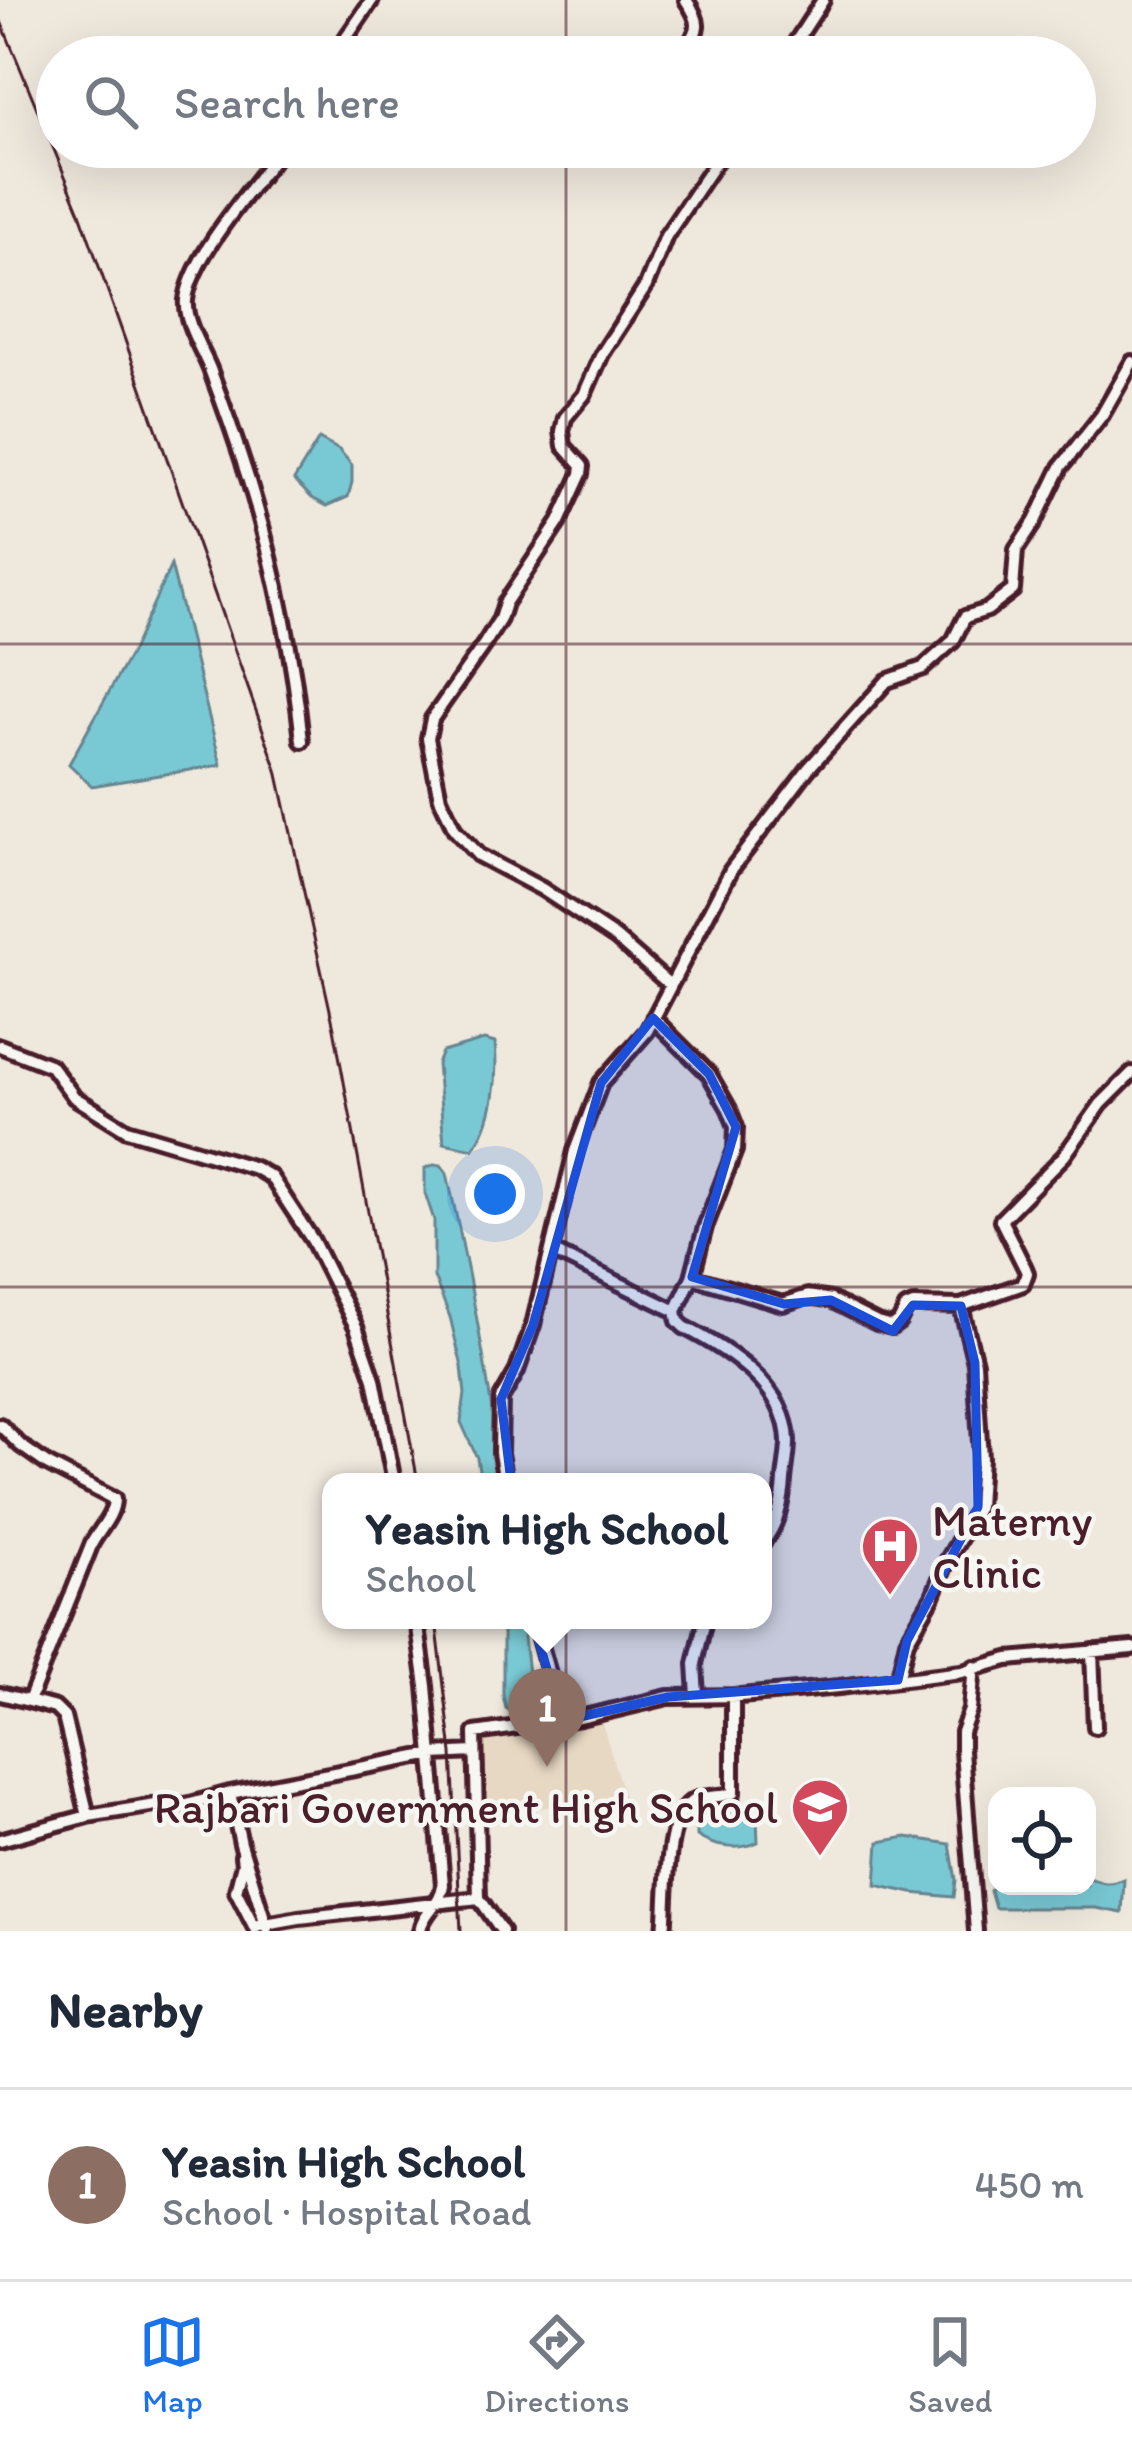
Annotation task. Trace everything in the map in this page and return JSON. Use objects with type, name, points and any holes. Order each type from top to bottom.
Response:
[{"type":"street","points":[[347,36],[372,0]]},
{"type":"street","points":[[686,0],[698,17],[694,36]]},
{"type":"street","points":[[800,36],[823,0]]},
{"type":"street","points":[[267,168],[204,254],[186,297],[250,487],[296,679],[302,741]]},
{"type":"street","points":[[670,985],[616,938],[542,889],[478,855],[455,830],[440,798],[428,738],[433,718],[559,523],[582,466],[564,446],[565,418],[584,395],[602,354],[646,286],[666,236],[712,168]]},
{"type":"street","points":[[503,1473],[501,1399],[533,1325],[575,1151],[601,1083],[647,1031],[731,870],[808,769],[887,681],[923,668],[953,640],[964,617],[987,610],[1013,590],[1016,550],[1061,467],[1102,415],[1132,362]]},
{"type":"street","points":[[653,1018],[709,1074],[736,1126],[735,1150],[676,1311],[684,1327],[742,1363],[770,1392],[782,1414],[788,1438],[784,1490],[772,1528]]},
{"type":"street","points":[[0,1046],[51,1066],[74,1097],[128,1130],[255,1168],[271,1178],[313,1241],[356,1327],[374,1379],[392,1473]]},
{"type":"street","points":[[692,1277],[783,1304],[808,1296],[831,1300],[892,1327],[913,1305],[961,1306],[1023,1284],[1025,1268],[1001,1220],[1064,1156],[1101,1104],[1132,1072]]},
{"type":"street","points":[[552,1251],[676,1311]]},
{"type":"street","points":[[898,1680],[907,1641],[978,1507],[981,1458],[975,1363],[961,1306]]},
{"type":"street","points":[[0,1425],[47,1464],[114,1499],[114,1510],[92,1544],[28,1701]]},
{"type":"street","points":[[418,1629],[443,1886],[420,1931]]},
{"type":"street","points":[[536,1629],[562,1721]]},
{"type":"street","points":[[697,1696],[694,1664],[703,1629]]},
{"type":"street","points":[[502,1931],[479,1898],[476,1733],[562,1721],[668,1696],[733,1696],[898,1680],[962,1672],[1008,1659],[1132,1648]]},
{"type":"street","points":[[1092,1651],[1095,1727]]},
{"type":"street","points":[[974,1667],[962,1751],[976,1931]]},
{"type":"street","points":[[0,1694],[55,1708],[64,1717],[88,1816]]},
{"type":"street","points":[[664,1931],[670,1850],[678,1817],[694,1801],[733,1793],[733,1696]]},
{"type":"street","points":[[0,1840],[88,1816],[162,1804],[187,1805],[433,1754],[475,1752]]},
{"type":"street","points":[[230,1793],[261,1928],[479,1898]]},
{"type":"highlighted area","points":[[653,1018],[709,1074],[736,1127],[692,1277],[784,1304],[831,1300],[893,1331],[913,1305],[961,1306],[975,1363],[978,1507],[907,1641],[898,1680],[668,1697],[562,1721],[524,1590],[501,1399],[533,1325],[601,1083]]},
{"type":"shaded area","points":[[600,1716],[625,1800],[481,1813],[477,1734]]},
{"type":"water","points":[[319,439],[339,450],[352,465],[348,497],[327,506],[294,480]]},
{"type":"water","points":[[171,565],[221,765],[92,786],[69,764],[133,649]]},
{"type":"water","points":[[484,1040],[495,1043],[496,1056],[486,1125],[473,1149],[444,1143],[437,1064],[442,1052]]},
{"type":"water","points":[[441,1165],[447,1173],[501,1473],[480,1473],[461,1422],[462,1367],[434,1277],[434,1220],[425,1193],[425,1168]]},
{"type":"water","points":[[503,1629],[523,1629],[529,1699],[513,1713],[503,1696]]},
{"type":"water","points":[[729,1806],[757,1818],[758,1842],[727,1847],[697,1836],[701,1809]]},
{"type":"water","points":[[907,1837],[950,1844],[954,1897],[876,1885],[879,1842]]},
{"type":"water","points":[[1124,1879],[1122,1913],[1096,1908],[995,1908],[991,1895],[1096,1895],[1096,1880]]},
{"type":"railway","points":[[0,19],[36,106]]},
{"type":"railway","points":[[62,168],[277,770],[334,1028],[416,1473]]},
{"type":"railway","points":[[437,1629],[452,1753],[461,1931]]},
{"type":"place","name":"Materny Clinic","points":[[890,1597]]},
{"type":"place","name":"Yeasin High School","points":[[547,1767]]},
{"type":"place","name":"Rajbari Government High School","points":[[820,1858]]}]
